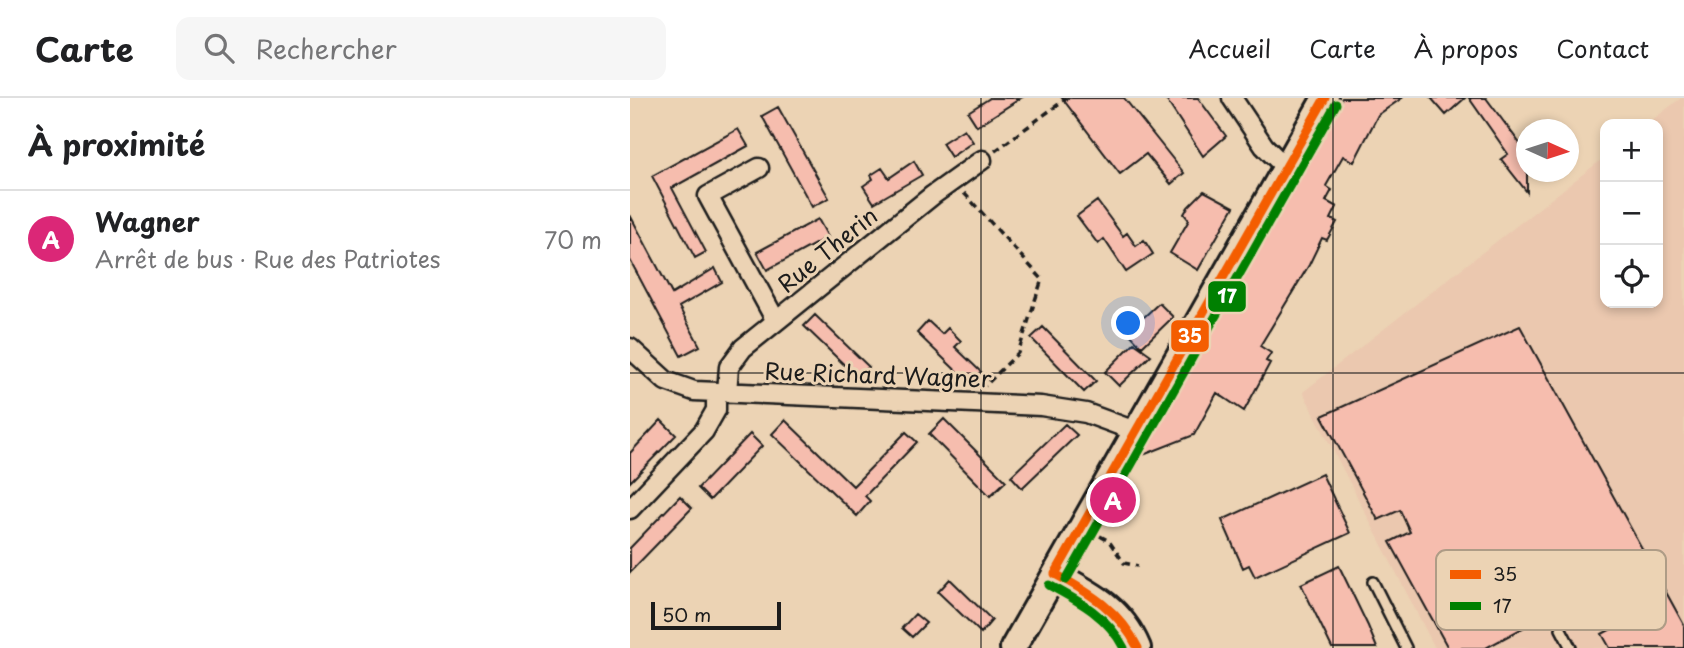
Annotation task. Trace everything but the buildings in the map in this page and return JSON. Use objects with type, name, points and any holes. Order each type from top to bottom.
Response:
[{"type":"street","points":[[1232,98],[1264,146],[1285,167]]},
{"type":"street","points":[[1013,648],[1325,98]]},
{"type":"street","name":"Rue Therin","points":[[630,509],[704,431],[716,410],[729,367],[736,356],[776,321],[982,160]]},
{"type":"street","points":[[759,168],[708,196],[776,321]]},
{"type":"street","name":"Rue Richard Wagner","points":[[630,348],[654,371],[680,388],[1041,406],[1086,413],[1135,431]]},
{"type":"street","points":[[1055,574],[1112,608],[1128,626],[1138,648]]},
{"type":"lane","points":[[1373,582],[1406,648]]},
{"type":"lane","points":[[1562,630],[1571,648]]},
{"type":"path","points":[[982,160],[1067,98]]},
{"type":"path","points":[[953,181],[1042,279],[1018,353],[968,402]]},
{"type":"path","points":[[1083,526],[1109,541],[1124,563],[1138,566]]},
{"type":"shaded area","points":[[1684,98],[1684,648],[1435,648],[1303,392],[1573,182],[1579,182],[1579,177],[1600,161],[1600,308],[1663,308],[1663,119],[1654,119]]},
{"type":"transit line","name":"35","points":[[1055,574],[1325,98]]},
{"type":"transit line","name":"17","points":[[1066,580],[1336,104]]},
{"type":"transit line","name":"35","points":[[1055,574],[1103,604],[1131,635],[1138,648]]},
{"type":"transit line","name":"17","points":[[1049,585],[1101,618],[1124,648]]},
{"type":"place","name":"Wagner","points":[[1113,500]]}]
